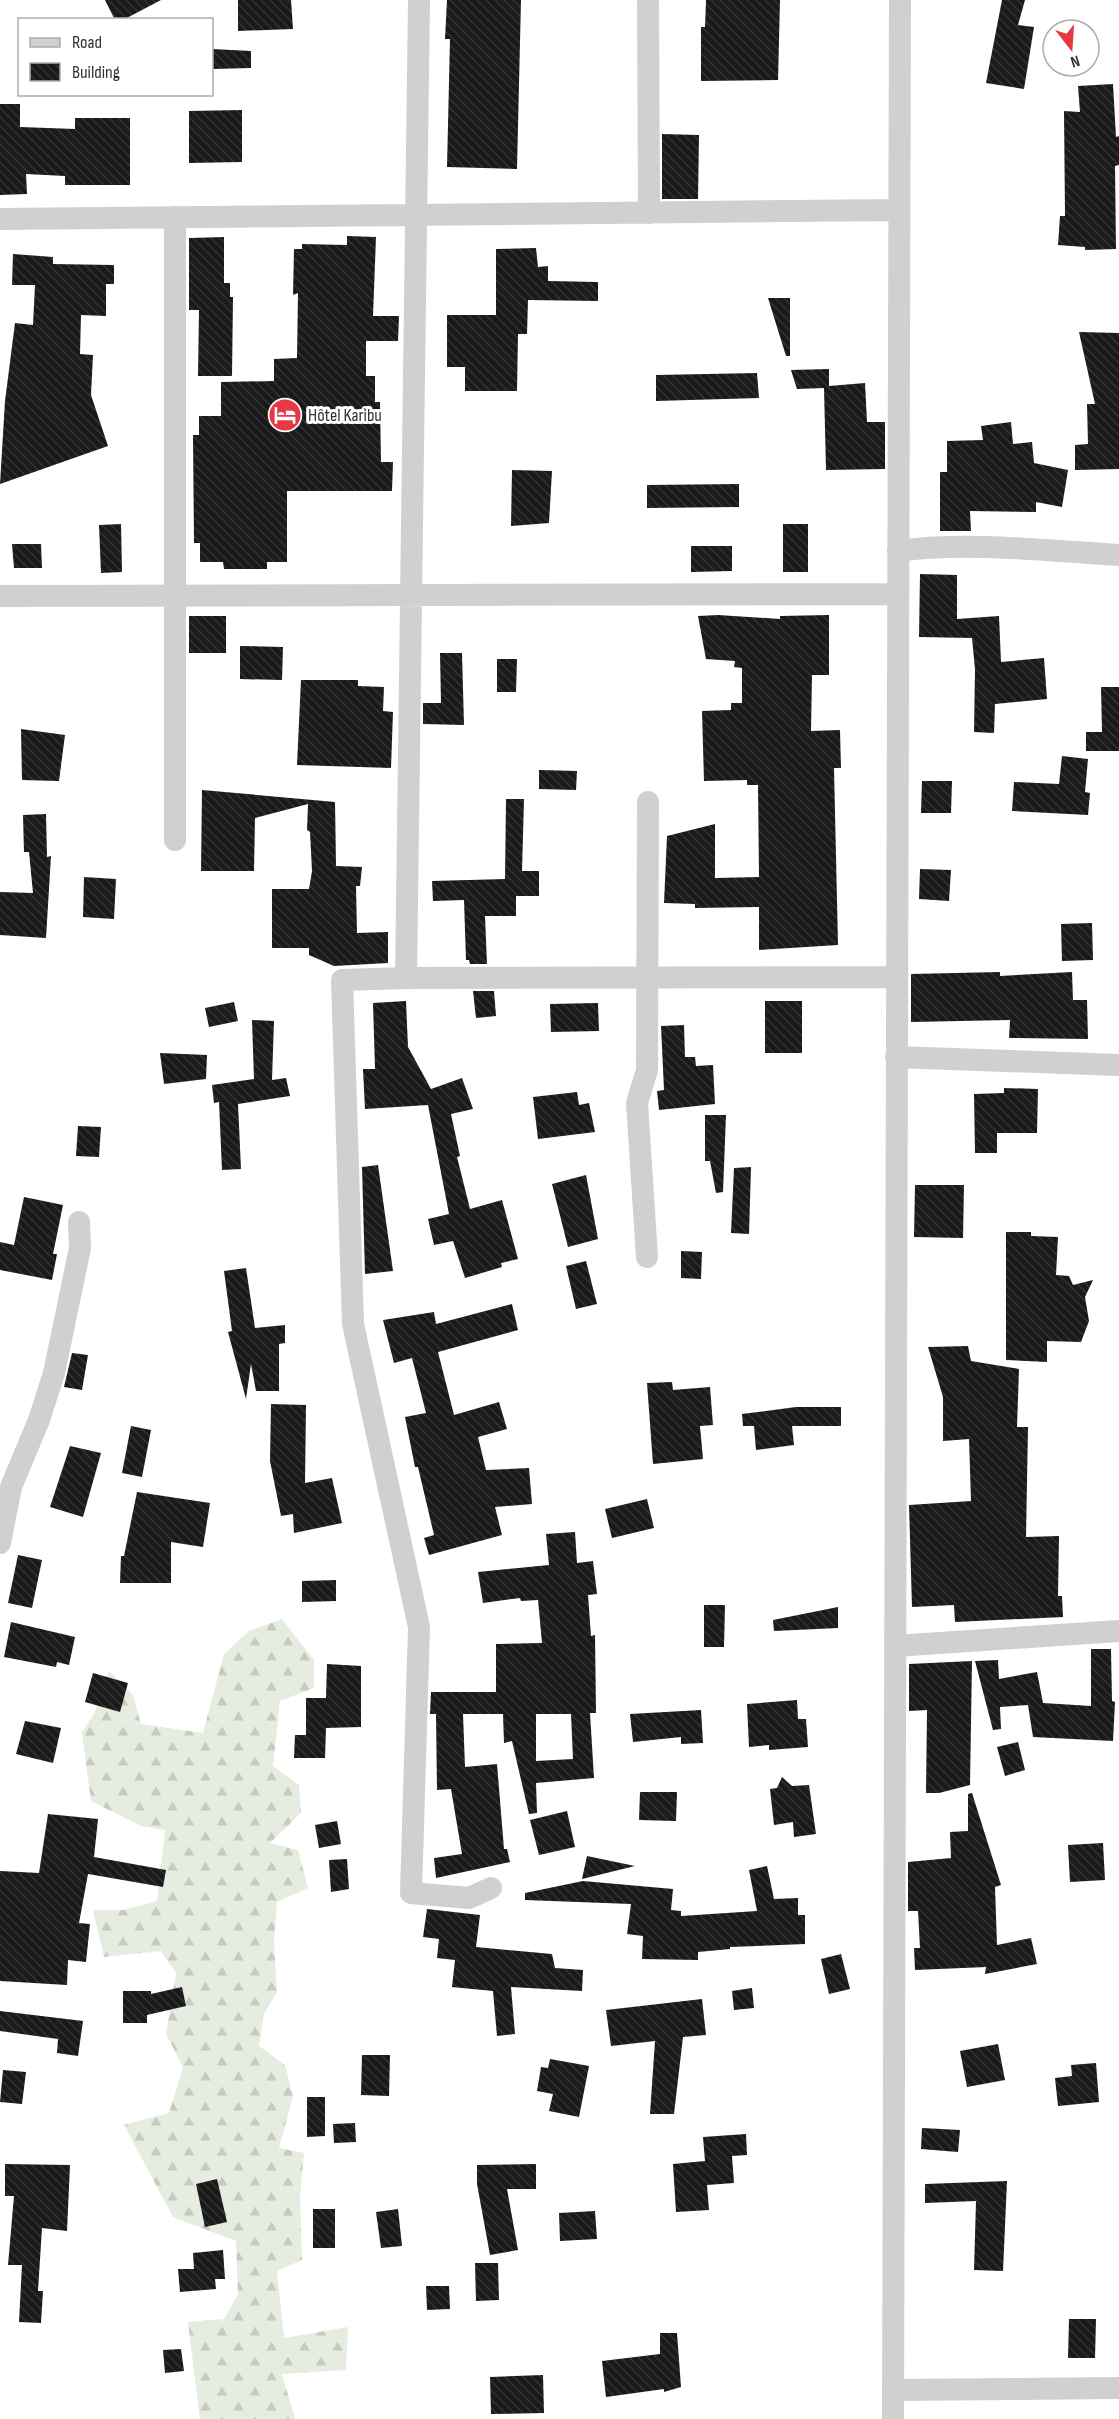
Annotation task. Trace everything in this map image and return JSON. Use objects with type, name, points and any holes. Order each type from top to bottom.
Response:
[{"type":"street","points":[[406,978],[418,0]]},
{"type":"street","points":[[648,0],[649,213]]},
{"type":"street","points":[[893,2419],[900,0]]},
{"type":"street","points":[[0,219],[899,210]]},
{"type":"street","points":[[175,217],[175,840]]},
{"type":"street","points":[[898,551],[916,548],[1021,549],[1119,555]]},
{"type":"street","points":[[0,596],[898,594]]},
{"type":"street","points":[[647,1257],[637,1103],[647,1070],[648,802]]},
{"type":"street","points":[[491,1888],[469,1898],[411,1893],[419,1627],[353,1324],[342,980],[897,977]]},
{"type":"street","points":[[896,1057],[1119,1065]]},
{"type":"street","points":[[0,1543],[11,1487],[39,1420],[54,1373],[80,1248],[79,1222]]},
{"type":"street","points":[[895,1646],[1119,1632]]},
{"type":"street","points":[[892,2390],[1119,2388]]},
{"type":"green space","points":[[282,1619],[314,1660],[314,1688],[280,1701],[273,1766],[299,1785],[301,1813],[270,1843],[298,1850],[308,1888],[277,1902],[274,1942],[277,1992],[264,2014],[259,2046],[285,2065],[293,2096],[279,2148],[304,2153],[300,2196],[302,2260],[277,2271],[284,2338],[348,2327],[346,2370],[282,2374],[295,2419],[200,2419],[188,2322],[224,2319],[238,2294],[236,2241],[173,2217],[124,2125],[169,2113],[183,2067],[166,2034],[176,1973],[161,1951],[104,1957],[93,1910],[123,1910],[157,1901],[165,1830],[141,1826],[91,1801],[82,1733],[95,1712],[109,1671],[133,1695],[141,1724],[203,1733],[224,1654],[249,1631]]},
{"type":"building","points":[[105,0],[161,0],[127,18],[114,18]]},
{"type":"building","points":[[238,0],[291,0],[293,29],[238,31]]},
{"type":"building","points":[[447,0],[521,0],[517,169],[447,167],[450,39],[445,39]]},
{"type":"building","points":[[706,0],[780,0],[778,80],[701,81],[701,27],[705,27]]},
{"type":"building","points":[[1002,0],[1025,0],[1018,25],[1034,27],[1024,89],[986,83]]},
{"type":"building","points":[[213,49],[251,51],[251,68],[213,69]]},
{"type":"building","points":[[1113,84],[1116,137],[1119,136],[1119,165],[1115,166],[1116,249],[1085,250],[1085,247],[1058,245],[1060,216],[1065,216],[1064,111],[1080,112],[1078,86]]},
{"type":"building","points":[[0,104],[20,104],[20,127],[75,129],[75,118],[130,118],[130,185],[65,185],[65,176],[26,174],[27,194],[0,195]]},
{"type":"building","points":[[242,110],[242,162],[189,163],[189,111]]},
{"type":"building","points":[[662,134],[699,135],[698,199],[662,199]]},
{"type":"building","points":[[347,236],[376,237],[373,316],[399,316],[398,341],[366,341],[366,376],[375,376],[375,402],[380,402],[381,462],[393,462],[392,491],[287,491],[287,562],[267,562],[267,569],[224,569],[223,562],[200,562],[200,543],[194,543],[193,435],[199,435],[199,416],[221,416],[221,382],[274,381],[274,359],[297,358],[298,293],[293,295],[294,249],[302,249],[302,244],[347,245]]},
{"type":"building","points":[[224,237],[224,283],[230,283],[230,297],[233,297],[232,376],[198,376],[199,310],[189,310],[189,238]]},
{"type":"building","points":[[536,248],[538,267],[548,266],[548,281],[598,282],[598,301],[528,300],[527,334],[518,334],[517,391],[465,391],[465,367],[447,367],[447,315],[496,315],[496,249]]},
{"type":"building","points":[[13,254],[53,257],[53,264],[114,265],[114,284],[106,284],[106,316],[81,315],[80,354],[93,355],[91,395],[108,446],[0,484],[5,401],[15,323],[33,325],[35,285],[12,285]]},
{"type":"building","points":[[768,298],[790,298],[790,356],[786,356]]},
{"type":"building","points":[[1079,332],[1119,333],[1119,469],[1075,470],[1075,445],[1088,444],[1087,404],[1095,404]]},
{"type":"building","points":[[829,369],[829,386],[865,383],[867,422],[885,422],[885,469],[826,470],[824,388],[797,389],[791,370]]},
{"type":"building","points":[[757,373],[759,398],[656,401],[656,375]]},
{"type":"building","points":[[1011,422],[1013,444],[1032,442],[1034,463],[1068,470],[1062,507],[1036,502],[1036,512],[970,511],[971,531],[940,531],[940,472],[947,472],[947,441],[983,440],[981,426]]},
{"type":"building","points":[[512,470],[552,471],[549,523],[511,526]]},
{"type":"building","points":[[739,484],[739,507],[647,508],[647,485]]},
{"type":"building","points":[[121,524],[122,572],[101,573],[99,525]]},
{"type":"building","points":[[783,524],[808,524],[808,572],[783,572]]},
{"type":"building","points":[[12,544],[41,544],[42,568],[14,568]]},
{"type":"building","points":[[691,546],[732,546],[732,571],[691,572]]},
{"type":"building","points":[[920,574],[957,575],[957,619],[999,616],[1001,662],[1044,658],[1047,699],[995,704],[994,733],[974,732],[975,669],[972,638],[919,637]]},
{"type":"building","points":[[829,615],[829,675],[812,675],[811,731],[840,730],[841,768],[834,768],[838,945],[759,950],[759,907],[695,908],[695,904],[664,903],[667,836],[715,824],[715,878],[759,877],[758,785],[747,785],[747,780],[704,781],[702,711],[731,710],[731,703],[742,703],[742,668],[734,667],[735,661],[706,659],[698,616],[780,619],[780,616]]},
{"type":"building","points":[[189,616],[226,616],[226,653],[189,653]]},
{"type":"building","points":[[240,646],[283,647],[282,680],[240,679]]},
{"type":"building","points":[[440,653],[462,653],[464,725],[423,724],[423,703],[441,703]]},
{"type":"building","points":[[497,659],[517,659],[516,692],[497,692]]},
{"type":"building","points":[[301,680],[358,680],[358,686],[384,687],[383,711],[393,712],[391,768],[297,765]]},
{"type":"building","points":[[1101,687],[1119,687],[1119,751],[1086,751],[1086,732],[1102,732]]},
{"type":"building","points":[[21,729],[65,735],[59,781],[22,780]]},
{"type":"building","points":[[1062,756],[1088,759],[1085,792],[1090,793],[1088,815],[1012,811],[1014,782],[1059,784]]},
{"type":"building","points":[[539,770],[577,771],[576,790],[539,789]]},
{"type":"building","points":[[922,781],[952,781],[951,813],[921,813]]},
{"type":"building","points":[[202,790],[335,802],[336,866],[362,867],[360,886],[356,886],[357,933],[388,932],[388,963],[334,966],[309,955],[309,948],[272,948],[272,889],[309,889],[312,871],[310,832],[307,830],[308,804],[255,818],[254,871],[201,871]]},
{"type":"building","points":[[506,799],[524,799],[522,871],[539,871],[539,896],[516,896],[516,916],[485,916],[487,964],[470,964],[469,960],[466,960],[464,900],[433,901],[432,881],[505,879]]},
{"type":"building","points":[[46,814],[47,857],[51,856],[46,938],[0,935],[0,892],[33,893],[29,852],[24,852],[23,815]]},
{"type":"building","points":[[920,869],[951,870],[949,901],[919,899]]},
{"type":"building","points":[[84,877],[116,879],[114,919],[83,917]]},
{"type":"building","points":[[1092,923],[1093,960],[1062,961],[1061,924]]},
{"type":"building","points":[[1000,972],[1000,976],[1072,972],[1073,1000],[1087,1000],[1088,1039],[1009,1038],[1010,1020],[911,1022],[911,974]]},
{"type":"building","points":[[473,991],[494,991],[496,1016],[476,1018]]},
{"type":"building","points":[[406,1001],[408,1047],[431,1089],[462,1078],[473,1109],[451,1114],[460,1156],[457,1157],[470,1209],[502,1200],[518,1259],[501,1263],[502,1267],[465,1278],[453,1241],[434,1245],[428,1219],[449,1214],[428,1105],[365,1109],[363,1069],[375,1069],[373,1003]]},
{"type":"building","points":[[765,1001],[802,1001],[802,1053],[765,1053]]},
{"type":"building","points":[[234,1002],[238,1021],[209,1027],[205,1008]]},
{"type":"building","points":[[598,1003],[599,1031],[551,1032],[550,1004]]},
{"type":"building","points":[[252,1020],[274,1021],[272,1080],[286,1078],[290,1096],[238,1104],[241,1169],[222,1170],[219,1102],[214,1103],[212,1085],[254,1079]]},
{"type":"building","points":[[684,1025],[685,1057],[695,1057],[696,1066],[713,1065],[715,1104],[659,1110],[657,1091],[664,1090],[661,1026]]},
{"type":"building","points":[[160,1053],[207,1055],[206,1079],[164,1084]]},
{"type":"building","points":[[1004,1088],[1038,1089],[1037,1133],[997,1133],[997,1153],[975,1153],[974,1094],[1004,1093]]},
{"type":"building","points":[[577,1092],[579,1105],[589,1103],[595,1132],[538,1139],[533,1097]]},
{"type":"building","points":[[705,1115],[726,1115],[723,1192],[716,1193],[710,1161],[705,1161]]},
{"type":"building","points":[[78,1126],[101,1127],[99,1157],[76,1156]]},
{"type":"building","points":[[378,1165],[393,1271],[365,1274],[362,1167]]},
{"type":"building","points":[[751,1167],[749,1234],[731,1233],[734,1168]]},
{"type":"building","points":[[586,1175],[598,1239],[568,1247],[552,1184]]},
{"type":"building","points":[[915,1185],[964,1185],[963,1238],[914,1237]]},
{"type":"building","points":[[24,1197],[63,1205],[53,1254],[57,1254],[52,1280],[0,1270],[0,1242],[14,1245]]},
{"type":"building","points":[[1006,1232],[1031,1232],[1031,1236],[1058,1237],[1056,1275],[1069,1276],[1073,1285],[1093,1280],[1085,1297],[1089,1321],[1081,1342],[1047,1341],[1047,1362],[1006,1360]]},
{"type":"building","points":[[681,1251],[702,1252],[701,1279],[681,1278]]},
{"type":"building","points":[[586,1261],[597,1304],[576,1309],[566,1266]]},
{"type":"building","points":[[246,1268],[255,1328],[285,1325],[285,1343],[279,1344],[279,1391],[256,1391],[251,1364],[246,1399],[228,1332],[232,1331],[224,1271]]},
{"type":"building","points":[[512,1304],[518,1330],[438,1352],[454,1415],[499,1402],[507,1429],[478,1437],[486,1470],[529,1468],[532,1504],[495,1507],[502,1535],[429,1555],[424,1538],[434,1535],[418,1467],[415,1467],[405,1417],[426,1413],[412,1358],[394,1363],[383,1320],[434,1312],[436,1324]]},
{"type":"building","points":[[968,1346],[971,1361],[1019,1369],[1017,1427],[1028,1427],[1026,1537],[1059,1536],[1058,1596],[1062,1596],[1063,1617],[955,1622],[954,1605],[912,1607],[909,1505],[971,1501],[969,1439],[943,1441],[943,1397],[928,1347]]},
{"type":"building","points":[[72,1353],[88,1355],[82,1390],[64,1387]]},
{"type":"building","points":[[672,1382],[673,1390],[710,1387],[713,1425],[700,1426],[703,1459],[653,1464],[647,1383]]},
{"type":"building","points":[[271,1404],[306,1405],[305,1483],[332,1478],[342,1523],[294,1533],[293,1514],[281,1516],[270,1461]]},
{"type":"building","points":[[796,1407],[841,1407],[841,1426],[792,1426],[794,1445],[756,1450],[754,1426],[743,1426],[742,1414]]},
{"type":"building","points":[[131,1426],[151,1430],[142,1477],[122,1473]]},
{"type":"building","points":[[70,1446],[101,1453],[83,1517],[50,1507]]},
{"type":"building","points":[[137,1492],[210,1503],[203,1547],[171,1542],[171,1583],[120,1583],[121,1556],[124,1556]]},
{"type":"building","points":[[647,1499],[654,1528],[612,1538],[605,1509]]},
{"type":"building","points":[[575,1532],[577,1563],[593,1561],[597,1594],[588,1595],[591,1636],[595,1635],[596,1713],[590,1713],[594,1778],[536,1783],[537,1813],[529,1814],[512,1741],[504,1743],[503,1714],[463,1714],[465,1767],[497,1764],[504,1849],[507,1849],[510,1862],[436,1878],[434,1858],[462,1854],[451,1789],[437,1790],[436,1714],[430,1714],[431,1692],[496,1692],[496,1644],[542,1643],[538,1600],[521,1601],[520,1598],[483,1603],[478,1572],[549,1565],[546,1534]],"holes":[[[536,1714],[571,1714],[573,1759],[536,1761]]]},
{"type":"building","points":[[18,1555],[42,1560],[32,1608],[8,1603]]},
{"type":"building","points":[[336,1580],[336,1601],[302,1602],[302,1581]]},
{"type":"building","points":[[704,1605],[725,1605],[724,1647],[704,1647]]},
{"type":"building","points":[[838,1607],[838,1628],[774,1631],[773,1620]]},
{"type":"building","points":[[11,1622],[75,1637],[69,1665],[57,1662],[56,1667],[4,1657]]},
{"type":"building","points":[[1091,1649],[1111,1649],[1112,1701],[1115,1702],[1113,1741],[1033,1737],[1028,1705],[1000,1707],[1001,1729],[993,1730],[975,1661],[998,1660],[999,1679],[1037,1672],[1043,1703],[1091,1706]]},
{"type":"building","points":[[972,1661],[970,1785],[939,1793],[926,1793],[927,1710],[909,1711],[909,1664]]},
{"type":"building","points":[[327,1664],[361,1666],[361,1727],[326,1728],[325,1758],[294,1758],[295,1735],[306,1735],[306,1698],[326,1698]]},
{"type":"building","points":[[93,1673],[128,1683],[120,1712],[85,1702]]},
{"type":"building","points":[[797,1700],[798,1719],[806,1719],[808,1747],[769,1750],[769,1745],[749,1747],[747,1704]]},
{"type":"building","points":[[701,1710],[703,1743],[681,1744],[681,1737],[633,1742],[630,1714]]},
{"type":"building","points":[[25,1721],[61,1728],[53,1763],[16,1754]]},
{"type":"building","points":[[1018,1742],[1025,1770],[1005,1776],[997,1747]]},
{"type":"building","points":[[782,1777],[792,1786],[809,1785],[816,1834],[794,1837],[793,1822],[774,1825],[770,1789],[777,1788]]},
{"type":"building","points":[[640,1792],[677,1792],[676,1821],[639,1820]]},
{"type":"building","points":[[972,1793],[1001,1885],[995,1887],[997,1945],[1031,1938],[1037,1964],[985,1974],[986,1967],[915,1970],[914,1948],[920,1948],[918,1911],[908,1911],[908,1862],[951,1858],[950,1832],[968,1831],[968,1794]]},
{"type":"building","points":[[567,1811],[575,1847],[539,1855],[530,1820]]},
{"type":"building","points":[[48,1814],[98,1819],[94,1857],[166,1870],[163,1887],[88,1874],[79,1923],[90,1924],[86,1962],[68,1960],[67,1985],[0,1981],[0,1871],[39,1873]]},
{"type":"building","points":[[337,1821],[341,1844],[319,1848],[315,1825]]},
{"type":"building","points":[[1103,1843],[1105,1880],[1070,1882],[1068,1845]]},
{"type":"building","points":[[587,1856],[635,1866],[582,1879]]},
{"type":"building","points":[[347,1859],[349,1889],[331,1892],[329,1860]]},
{"type":"building","points":[[767,1866],[774,1899],[798,1898],[798,1915],[805,1915],[805,1944],[730,1947],[730,1949],[698,1952],[698,1960],[642,1959],[643,1936],[627,1934],[631,1904],[525,1900],[525,1893],[583,1881],[673,1889],[671,1910],[681,1911],[681,1916],[757,1911],[749,1870]]},
{"type":"building","points":[[427,1909],[480,1915],[476,1947],[552,1954],[555,1968],[583,1970],[582,1991],[511,1987],[515,2034],[497,2036],[493,1991],[452,1987],[455,1960],[437,1958],[439,1939],[423,1937]]},
{"type":"building","points":[[841,1954],[850,1989],[829,1994],[821,1959]]},
{"type":"building","points":[[182,1987],[186,2006],[147,2015],[147,2023],[123,2023],[123,1991],[151,1991],[151,1994]]},
{"type":"building","points":[[752,1988],[754,2008],[734,2010],[732,1991]]},
{"type":"building","points":[[702,1999],[706,2035],[683,2037],[674,2114],[650,2114],[655,2041],[611,2046],[606,2010]]},
{"type":"building","points":[[0,2011],[83,2021],[78,2056],[57,2053],[58,2039],[0,2031]]},
{"type":"building","points":[[998,2044],[1005,2080],[967,2087],[960,2051]]},
{"type":"building","points":[[362,2055],[390,2055],[389,2096],[361,2095]]},
{"type":"building","points":[[550,2059],[589,2066],[579,2117],[549,2111],[553,2094],[537,2091],[541,2067],[548,2068]]},
{"type":"building","points":[[1096,2063],[1099,2102],[1058,2106],[1055,2078],[1072,2076],[1071,2065]]},
{"type":"building","points":[[3,2070],[26,2072],[22,2104],[0,2102]]},
{"type":"building","points":[[307,2097],[325,2097],[325,2136],[307,2137]]},
{"type":"building","points":[[355,2123],[356,2142],[334,2143],[333,2124]]},
{"type":"building","points":[[922,2128],[960,2130],[958,2152],[921,2149]]},
{"type":"building","points":[[746,2134],[747,2155],[732,2156],[734,2183],[707,2185],[709,2210],[676,2212],[673,2164],[705,2161],[703,2137]]},
{"type":"building","points":[[5,2164],[70,2165],[67,2231],[42,2228],[38,2291],[43,2291],[41,2323],[19,2322],[22,2265],[8,2265],[14,2196],[5,2196]]},
{"type":"building","points":[[536,2164],[536,2189],[507,2189],[518,2250],[490,2255],[477,2184],[477,2165]]},
{"type":"building","points":[[217,2179],[227,2222],[205,2227],[196,2184]]},
{"type":"building","points":[[1007,2181],[1003,2271],[974,2270],[976,2201],[925,2203],[925,2184]]},
{"type":"building","points":[[313,2209],[335,2209],[335,2248],[313,2248]]},
{"type":"building","points":[[398,2209],[402,2246],[381,2248],[376,2212]]},
{"type":"building","points":[[595,2211],[597,2239],[560,2241],[559,2213]]},
{"type":"building","points":[[223,2250],[225,2279],[215,2279],[216,2289],[180,2292],[178,2269],[194,2269],[193,2253]]},
{"type":"building","points":[[475,2263],[498,2263],[499,2300],[476,2301]]},
{"type":"building","points":[[426,2286],[449,2286],[450,2309],[427,2310]]},
{"type":"building","points":[[1069,2319],[1096,2319],[1095,2358],[1068,2358]]},
{"type":"building","points":[[660,2333],[677,2333],[681,2387],[664,2392],[664,2389],[606,2397],[602,2361],[660,2354]]},
{"type":"building","points":[[181,2349],[184,2371],[165,2373],[163,2350]]},
{"type":"building","points":[[543,2375],[544,2413],[491,2414],[490,2377]]},
{"type":"place","name":"Hôtel Karibu","points":[[285,415]]}]
